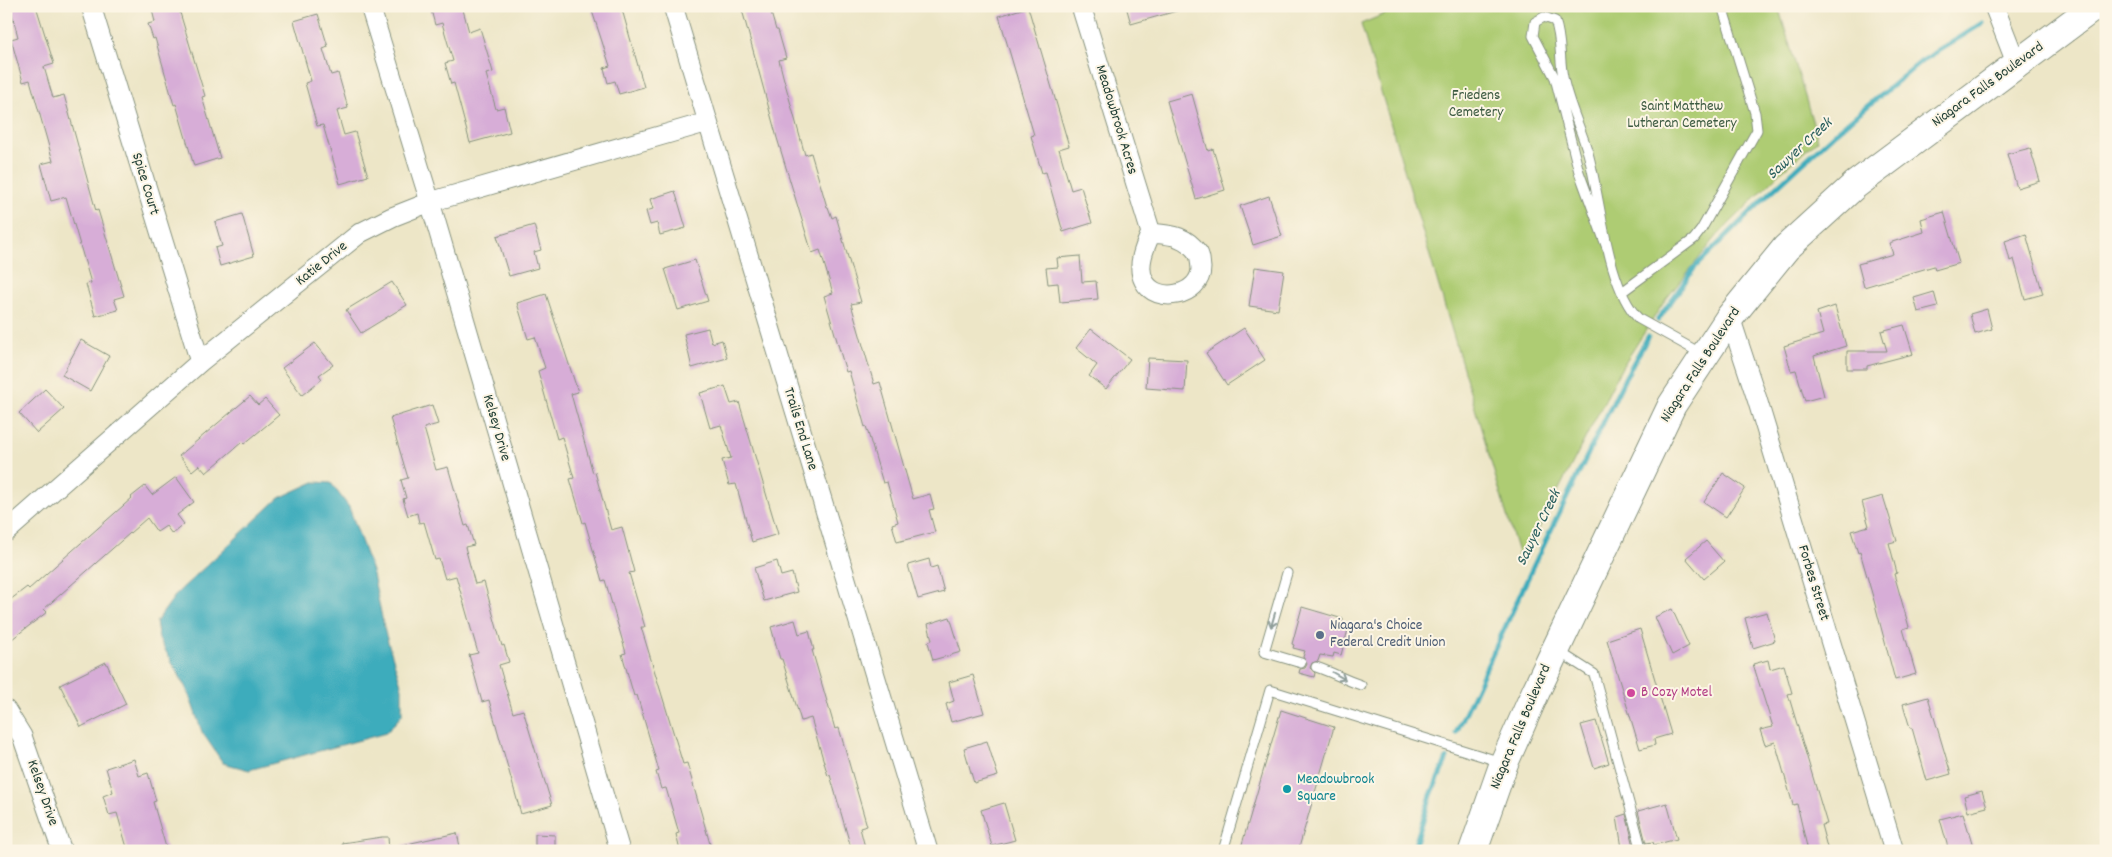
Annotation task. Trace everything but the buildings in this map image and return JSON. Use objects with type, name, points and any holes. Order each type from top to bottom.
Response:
[{"type":"main road","name":"Niagara Falls Boulevard","points":[[1473,851],[1504,763],[1672,405],[1730,317],[1786,248],[1855,185],[2095,6]]},
{"type":"street","name":"Spice Court","points":[[91,6],[200,362]]},
{"type":"street","name":"Kelsey Drive","points":[[370,6],[430,202],[620,851]]},
{"type":"street","name":"Trails End Lane","points":[[673,6],[928,851]]},
{"type":"street","name":"Meadowbrook Acres","points":[[1081,6],[1151,233]]},
{"type":"street","points":[[1994,6],[2017,65]]},
{"type":"street","name":"Katie Drive","points":[[6,532],[200,362],[360,233],[392,217],[430,202],[708,122]]},
{"type":"street","name":"Forbes Street","points":[[1730,317],[1760,408],[1894,851]]},
{"type":"street","name":"Kelsey Drive","points":[[6,710],[22,736],[62,851]]},
{"type":"lane","points":[[1543,6],[1544,17]]},
{"type":"lane","points":[[1622,292],[1694,239],[1706,222],[1757,130],[1755,113],[1722,6]]},
{"type":"lane","points":[[1607,248],[1592,169],[1563,76],[1559,31],[1555,21],[1544,17],[1535,22],[1533,36],[1554,78],[1579,172],[1622,292],[1631,311],[1639,319],[1704,355]]},
{"type":"lane","points":[[1287,573],[1264,652],[1302,663]]},
{"type":"lane","points":[[1556,649],[1594,674],[1642,851]]},
{"type":"lane","points":[[1316,667],[1331,672],[1342,679],[1361,684]]},
{"type":"lane","points":[[1223,851],[1270,690],[1504,763]]},
{"type":"green space","points":[[1404,6],[1778,6],[1818,140],[1783,170],[1717,236],[1666,299],[1622,367],[1521,563],[1361,24]]},
{"type":"water","points":[[314,482],[331,483],[349,507],[373,574],[385,632],[402,688],[402,715],[386,733],[249,770],[223,763],[202,732],[188,692],[159,639],[156,622],[177,593],[279,498]]},
{"type":"waterway","name":"Sawyer Creek","points":[[1658,320],[1695,267],[1769,194],[1835,133],[1922,61],[1983,23]]},
{"type":"waterway","name":"Sawyer Creek","points":[[1456,733],[1532,569],[1625,378],[1648,337]]},
{"type":"waterway","name":"Sawyer Creek","points":[[1413,851],[1431,795],[1447,758]]},
{"type":"place","name":"Niagara's Choice Federal Credit Union","points":[[1320,635]]},
{"type":"place","name":"B Cozy Motel","points":[[1631,693]]},
{"type":"place","name":"Meadowbrook Square","points":[[1287,789]]},
{"type":"park label","name":"Friedens Cemetery","points":[[1476,104]]},
{"type":"park label","name":"Saint Matthew Lutheran Cemetery","points":[[1682,116]]}]
